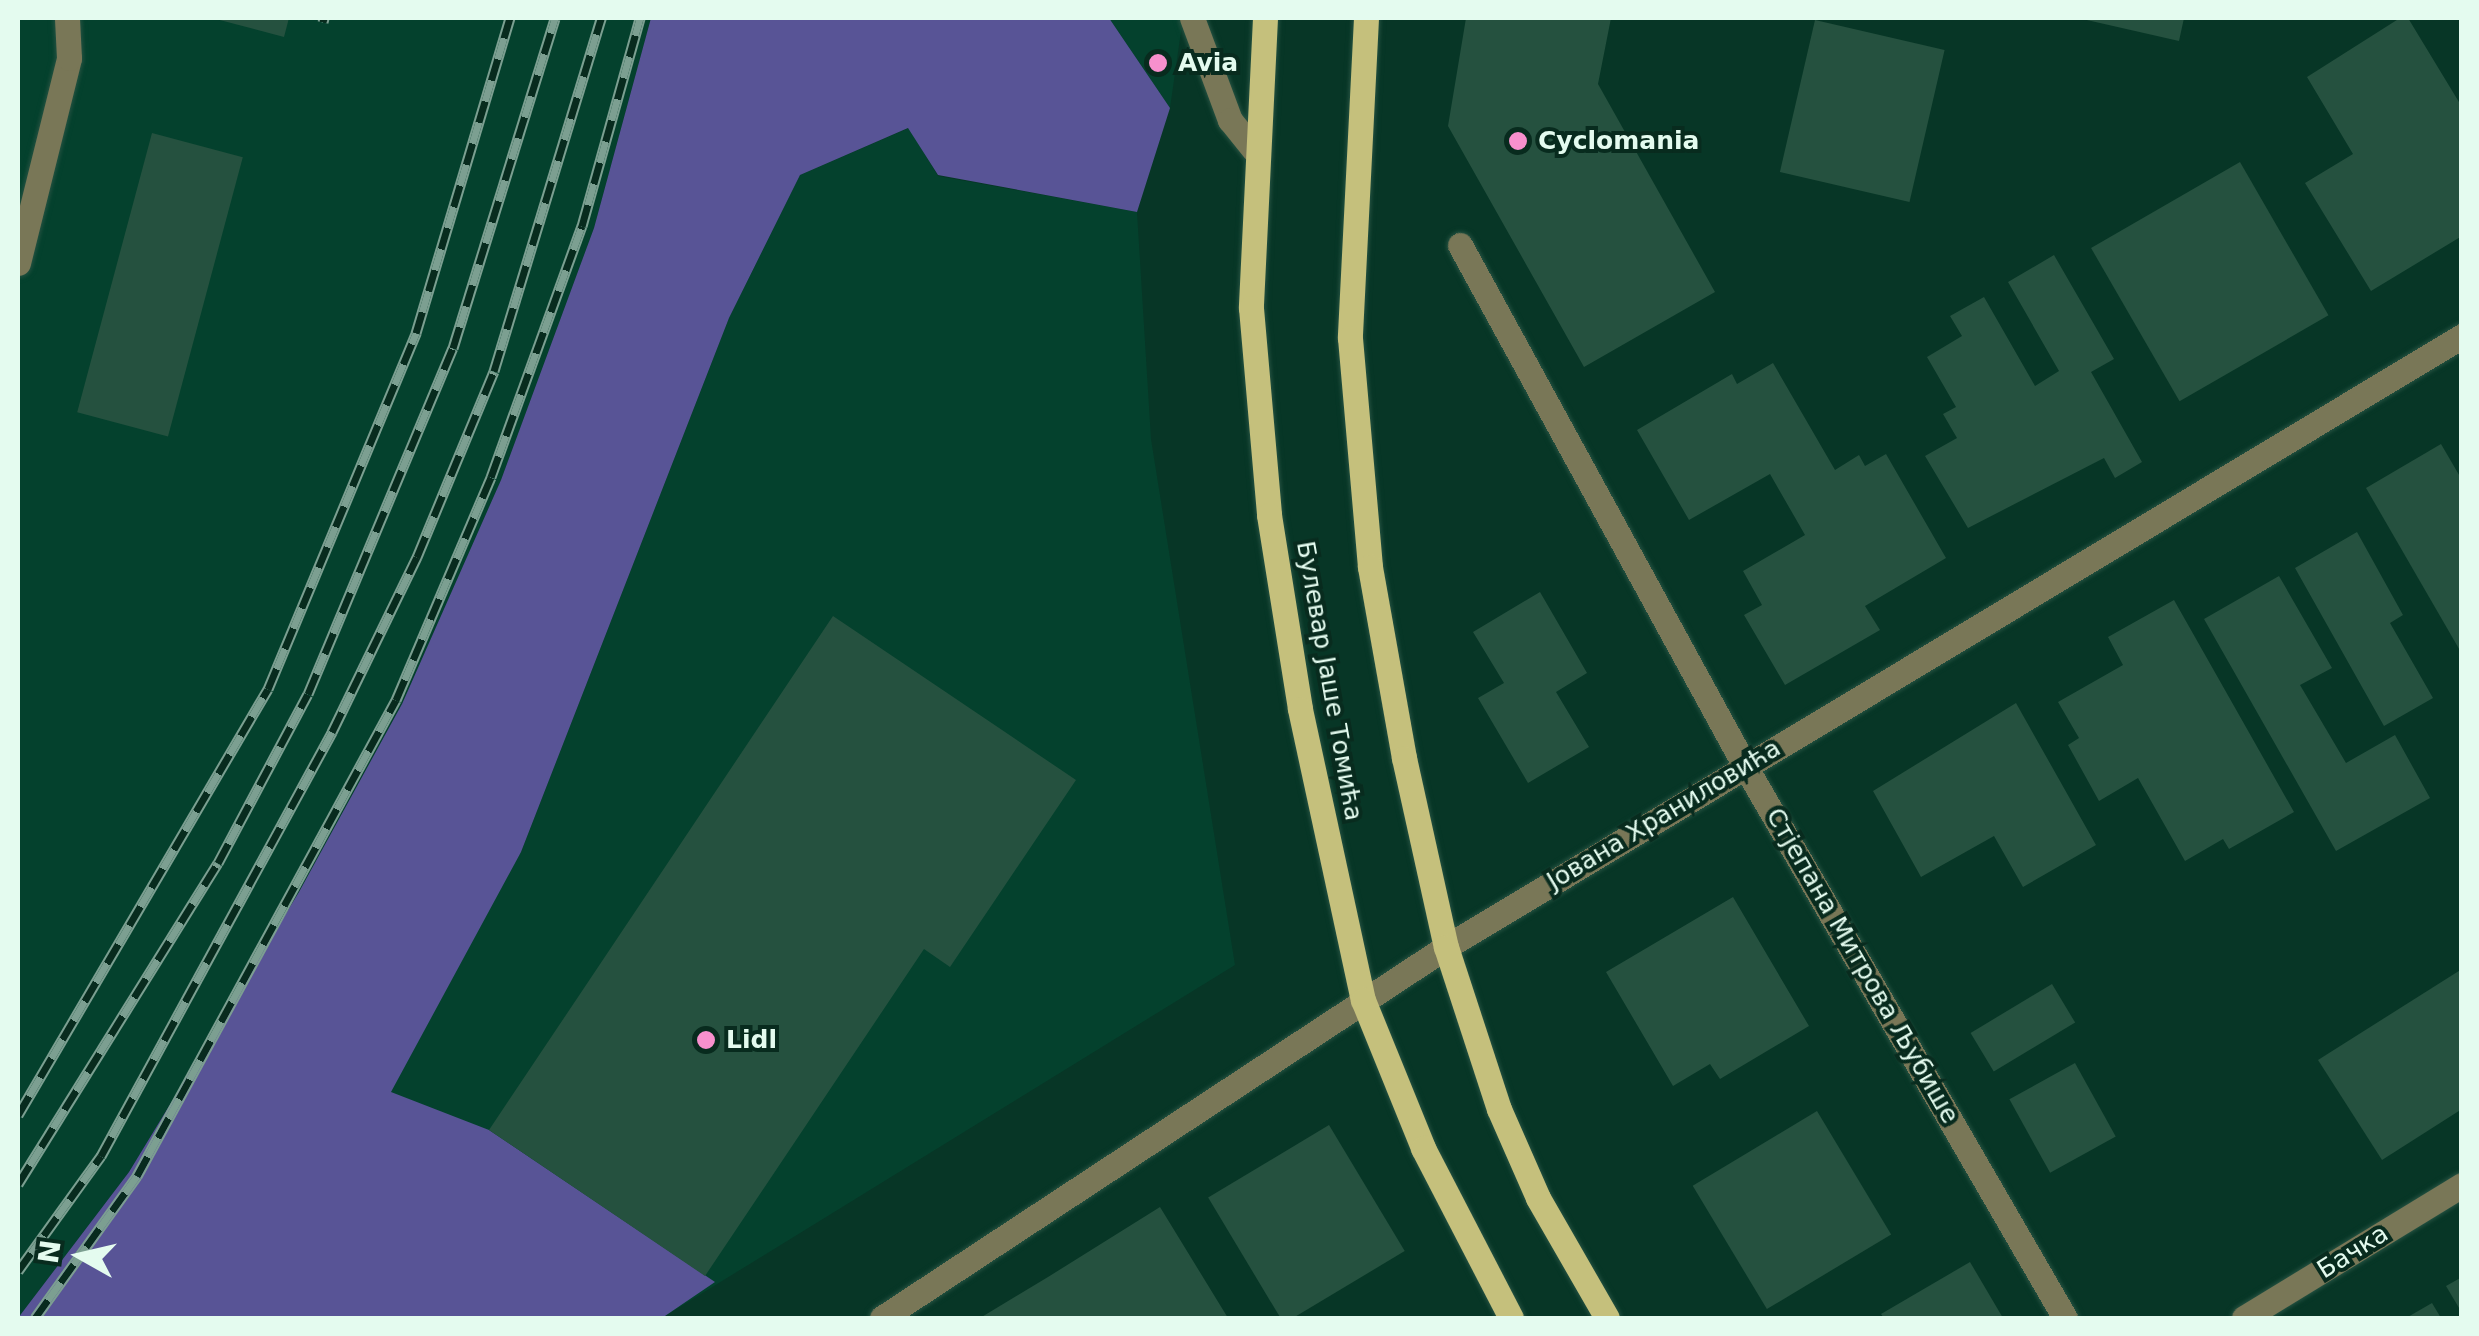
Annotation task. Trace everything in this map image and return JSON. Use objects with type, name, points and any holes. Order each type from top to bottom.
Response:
[{"type":"main road","name":"Булевар Јаше Томића","points":[[1265,18],[1254,150],[1251,308],[1269,515],[1300,709],[1364,1000],[1423,1148],[1512,1318]]},
{"type":"main road","points":[[1366,18],[1350,338],[1370,567],[1446,947],[1514,1145],[1606,1318]]},
{"type":"street","points":[[18,263],[69,58],[67,18]]},
{"type":"street","points":[[1192,18],[1230,120],[1254,150]]},
{"type":"street","name":"Стјепана Митрова Љубише","points":[[1460,245],[1746,766],[2065,1318]]},
{"type":"street","name":"Јована Храниловића","points":[[882,1318],[1446,947],[2462,336]]},
{"type":"street","name":"Бачка","points":[[2244,1318],[2462,1185]]},
{"type":"shaded area","points":[[18,18],[651,18],[594,228],[501,480],[402,704],[299,892],[129,1172],[18,1318]]},
{"type":"shaded area","points":[[651,18],[1109,18],[1170,108],[1137,212],[938,175],[908,128],[800,175],[729,318],[521,852],[391,1092],[489,1130],[715,1282],[662,1318],[18,1318],[129,1172],[299,892],[402,704],[501,480],[594,228]]},
{"type":"shaded area","name":"Avia","points":[[1109,18],[1183,18],[1170,108]]},
{"type":"shaded area","points":[[909,128],[938,176],[1137,212],[1151,439],[1235,965],[662,1318],[177,1318],[521,852],[729,318],[800,175]]},
{"type":"building","points":[[212,18],[289,18],[284,37]]},
{"type":"building","points":[[1466,18],[1611,18],[1598,84],[1715,292],[1584,367],[1448,126]]},
{"type":"building","points":[[2078,18],[2184,18],[2179,41]]},
{"type":"building","points":[[2400,18],[2408,18],[2462,107],[2462,236],[2371,291],[2305,183],[2353,154],[2307,77]]},
{"type":"building","points":[[1815,20],[1945,50],[1909,202],[1780,172]]},
{"type":"building","points":[[152,133],[243,157],[168,436],[77,412]]},
{"type":"building","points":[[2240,162],[2328,315],[2180,401],[2091,248]]},
{"type":"building","points":[[2054,255],[2114,359],[2091,372],[2142,462],[2115,478],[2104,458],[1968,528],[1925,456],[1957,438],[1943,414],[1956,407],[1927,357],[1962,336],[1950,316],[1984,297],[2035,386],[2059,371],[2008,282]]},
{"type":"building","points":[[1773,363],[1835,470],[1859,455],[1865,466],[1886,454],[1946,558],[1865,606],[1880,630],[1785,685],[1744,615],[1762,605],[1743,571],[1805,535],[1770,474],[1689,520],[1637,430],[1732,374],[1737,384]]},
{"type":"building","points":[[2441,444],[2462,480],[2462,654],[2366,488]]},
{"type":"building","points":[[2357,532],[2403,615],[2390,623],[2433,698],[2384,726],[2295,568]]},
{"type":"building","points":[[2279,576],[2332,668],[2300,685],[2346,763],[2395,735],[2430,798],[2336,851],[2204,619]]},
{"type":"building","points":[[1540,592],[1587,673],[1556,692],[1589,747],[1528,783],[1478,698],[1504,683],[1473,632]]},
{"type":"building","points":[[2174,600],[2294,812],[2229,849],[2223,839],[2185,861],[2138,778],[2099,801],[2068,745],[2079,738],[2058,702],[2123,665],[2108,637]]},
{"type":"building","name":"Lidl","points":[[833,616],[1076,780],[950,967],[924,949],[705,1276],[489,1130]]},
{"type":"building","points":[[2016,703],[2096,845],[2023,887],[1994,836],[1921,877],[1873,791]]},
{"type":"building","points":[[1733,897],[1809,1026],[1720,1079],[1710,1064],[1673,1086],[1606,972]]},
{"type":"building","points":[[2462,969],[2462,1109],[2382,1160],[2318,1060]]},
{"type":"building","points":[[2052,984],[2075,1023],[1994,1072],[1971,1033]]},
{"type":"building","points":[[2075,1063],[2116,1136],[2050,1173],[2009,1099]]},
{"type":"building","points":[[1817,1111],[1891,1234],[1767,1309],[1693,1186]]},
{"type":"building","points":[[1329,1125],[1405,1251],[1293,1318],[1280,1318],[1208,1198]]},
{"type":"building","points":[[1160,1207],[1228,1318],[980,1318],[1048,1277]]},
{"type":"building","points":[[1970,1262],[2003,1318],[1884,1318],[1881,1314]]},
{"type":"building","points":[[2462,1277],[2462,1313],[2446,1286]]},
{"type":"building","points":[[2432,1303],[2441,1318],[2406,1318]]},
{"type":"railway","points":[[323,22],[324,18]]},
{"type":"railway","points":[[18,1115],[268,689],[416,333],[510,18]]},
{"type":"railway","points":[[18,1184],[218,863],[308,694],[453,348],[555,18]]},
{"type":"railway","points":[[18,1271],[101,1156],[332,732],[417,557],[494,371],[601,18]]},
{"type":"railway","points":[[35,1318],[137,1176],[396,700],[491,477],[582,226],[640,18]]},
{"type":"place","name":"Avia","points":[[1158,63]]},
{"type":"place","name":"Cyclomania","points":[[1518,141]]},
{"type":"place","name":"Lidl","points":[[706,1040]]}]
